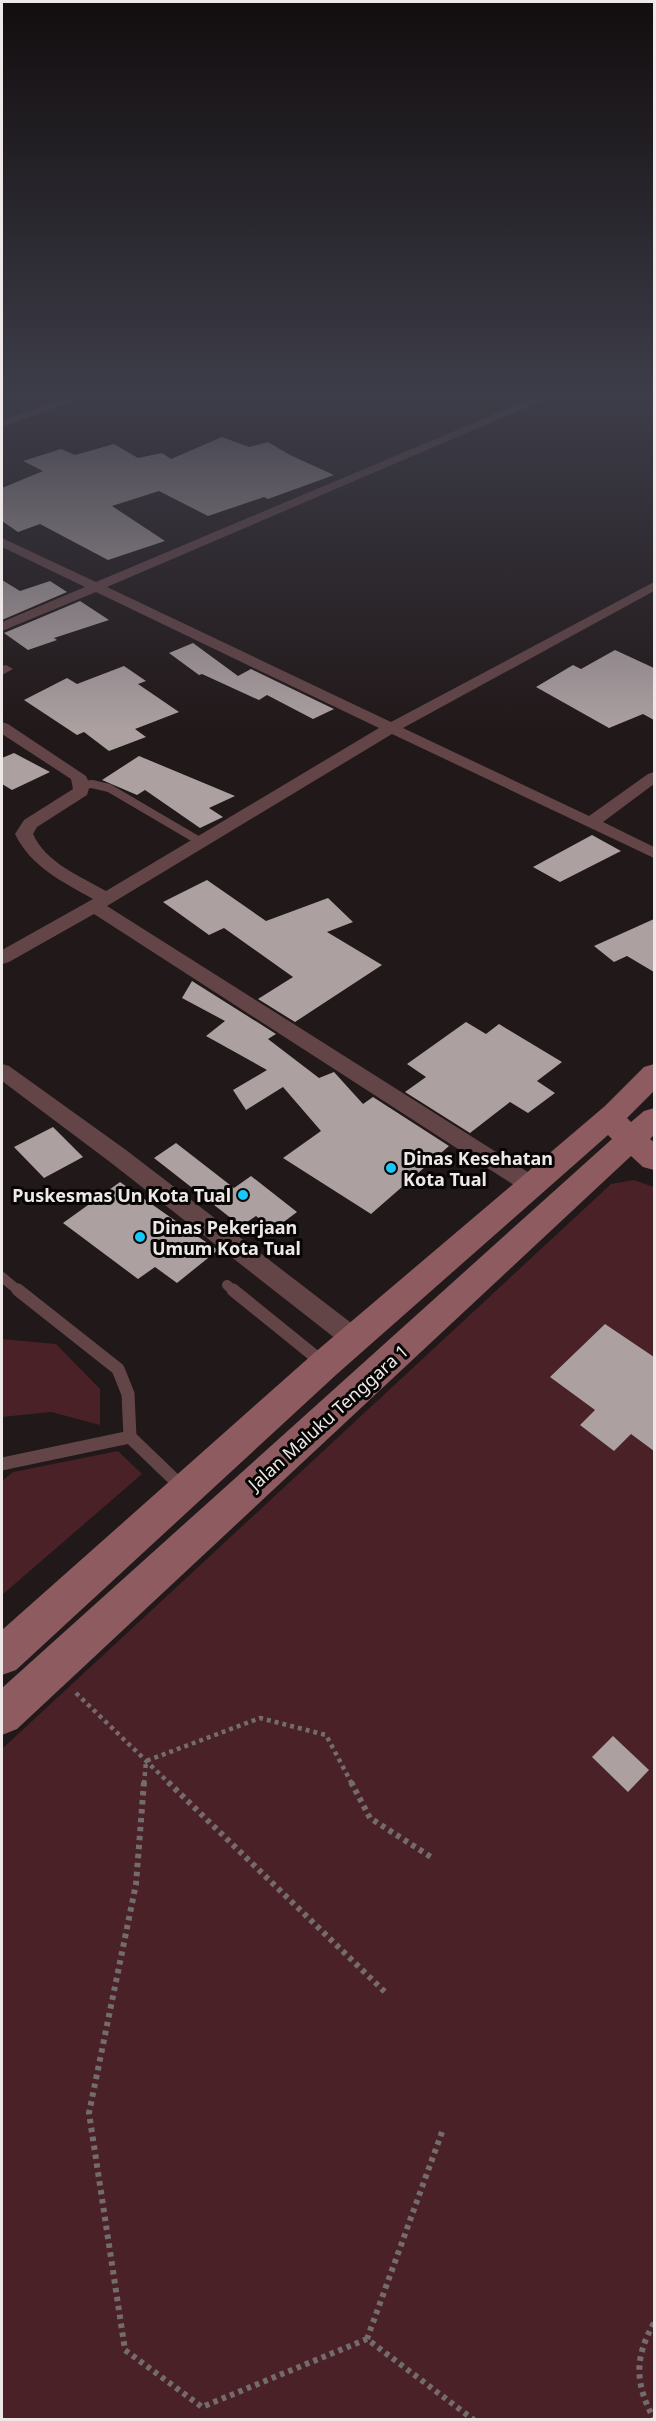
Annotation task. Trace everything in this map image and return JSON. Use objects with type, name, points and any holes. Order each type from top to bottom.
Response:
[{"type":"main road","name":"Jalan Maluku Tenggara 1","points":[[2,1715],[639,1129],[654,1074]]},
{"type":"main road","name":"Jalan Maluku Tenggara 1","points":[[2,1656],[325,1364],[531,1185],[639,1129]]},
{"type":"street","points":[[2,627],[290,505]]},
{"type":"street","points":[[2,542],[654,853]]},
{"type":"street","points":[[2,958],[391,728],[654,586]]},
{"type":"street","points":[[2,727],[78,776],[82,785],[81,792],[30,824],[24,834],[26,842],[46,861],[100,902],[531,1185]]},
{"type":"street","points":[[592,822],[654,777]]},
{"type":"street","points":[[2,1071],[118,1156],[354,1339]]},
{"type":"lane","points":[[82,785],[92,784],[109,788],[201,842]]},
{"type":"lane","points":[[2,1277],[118,1369],[128,1394],[130,1437],[186,1490]]},
{"type":"lane","points":[[227,1285],[325,1364]]},
{"type":"lane","points":[[2,1464],[130,1437]]},
{"type":"path","points":[[51,1670],[386,1993]]},
{"type":"path","points":[[146,1761],[260,1718],[326,1735],[370,1818],[431,1857]]},
{"type":"path","points":[[146,1761],[136,1884],[89,2113],[125,2350],[202,2407],[368,2339],[442,2132]]},
{"type":"path","points":[[651,2417],[638,2374],[654,2323]]},
{"type":"path","points":[[368,2339],[474,2420]]},
{"type":"shaded area","points":[[634,1180],[654,1187],[654,2419],[2,2420],[2,1749],[611,1184]]},
{"type":"shaded area","points":[[2,1339],[56,1344],[100,1389],[100,1425],[51,1412],[2,1417]]},
{"type":"shaded area","points":[[118,1451],[142,1474],[2,1595],[2,1481],[13,1472]]},
{"type":"building","points":[[2,505],[115,505],[112,506],[165,541],[108,560],[40,524],[18,532],[2,521]]},
{"type":"building","points":[[186,505],[240,505],[208,516]]},
{"type":"building","points":[[2,580],[20,591],[50,581],[67,592],[2,620]]},
{"type":"building","points":[[80,601],[109,620],[54,638],[57,640],[28,650],[4,633]]},
{"type":"building","points":[[193,643],[238,676],[251,669],[334,709],[313,719],[267,695],[259,700],[202,674],[199,675],[169,653]]},
{"type":"building","points":[[615,650],[654,668],[654,720],[643,714],[609,728],[536,687],[573,665],[581,669]]},
{"type":"building","points":[[124,666],[146,681],[138,684],[179,712],[135,729],[146,737],[109,751],[84,732],[77,735],[24,700],[67,678],[77,684]]},
{"type":"building","points":[[14,753],[50,772],[12,790],[2,784],[2,758]]},
{"type":"building","points":[[139,756],[235,796],[209,808],[223,817],[200,828],[145,790],[137,795],[102,780]]},
{"type":"building","points":[[592,835],[621,851],[560,882],[533,867]]},
{"type":"building","points":[[207,880],[266,921],[328,898],[353,922],[327,932],[382,965],[295,1022],[258,999],[293,977],[224,928],[209,935],[163,902]]},
{"type":"building","points":[[654,919],[654,972],[627,956],[614,962],[594,946]]},
{"type":"building","points":[[192,981],[276,1034],[268,1039],[319,1078],[334,1072],[363,1104],[373,1097],[449,1146],[371,1214],[283,1158],[321,1131],[283,1087],[246,1110],[233,1090],[267,1070],[206,1036],[225,1021],[182,998]]},
{"type":"building","points":[[466,1022],[486,1034],[499,1024],[562,1062],[537,1081],[555,1093],[528,1113],[510,1102],[470,1133],[405,1092],[426,1077],[407,1064]]},
{"type":"building","points":[[53,1127],[83,1157],[44,1178],[14,1147]]},
{"type":"building","name":"Puskesmas Un Kota Tual","points":[[176,1143],[234,1188],[251,1176],[297,1212],[273,1230],[256,1216],[241,1226],[154,1158]]},
{"type":"building","name":"Dinas Pekerjaan Umum Kota Tual","points":[[120,1182],[218,1250],[177,1283],[155,1267],[138,1279],[63,1223]]},
{"type":"building","points":[[605,1324],[654,1357],[654,1451],[631,1434],[614,1451],[580,1425],[595,1410],[550,1377]]},
{"type":"building","points":[[613,1736],[649,1770],[628,1792],[592,1757]]},
{"type":"place","name":"Dinas Kesehatan Kota Tual","points":[[391,1168]]},
{"type":"place","name":"Puskesmas Un Kota Tual","points":[[243,1195]]},
{"type":"place","name":"Dinas Pekerjaan Umum Kota Tual","points":[[140,1237]]}]
